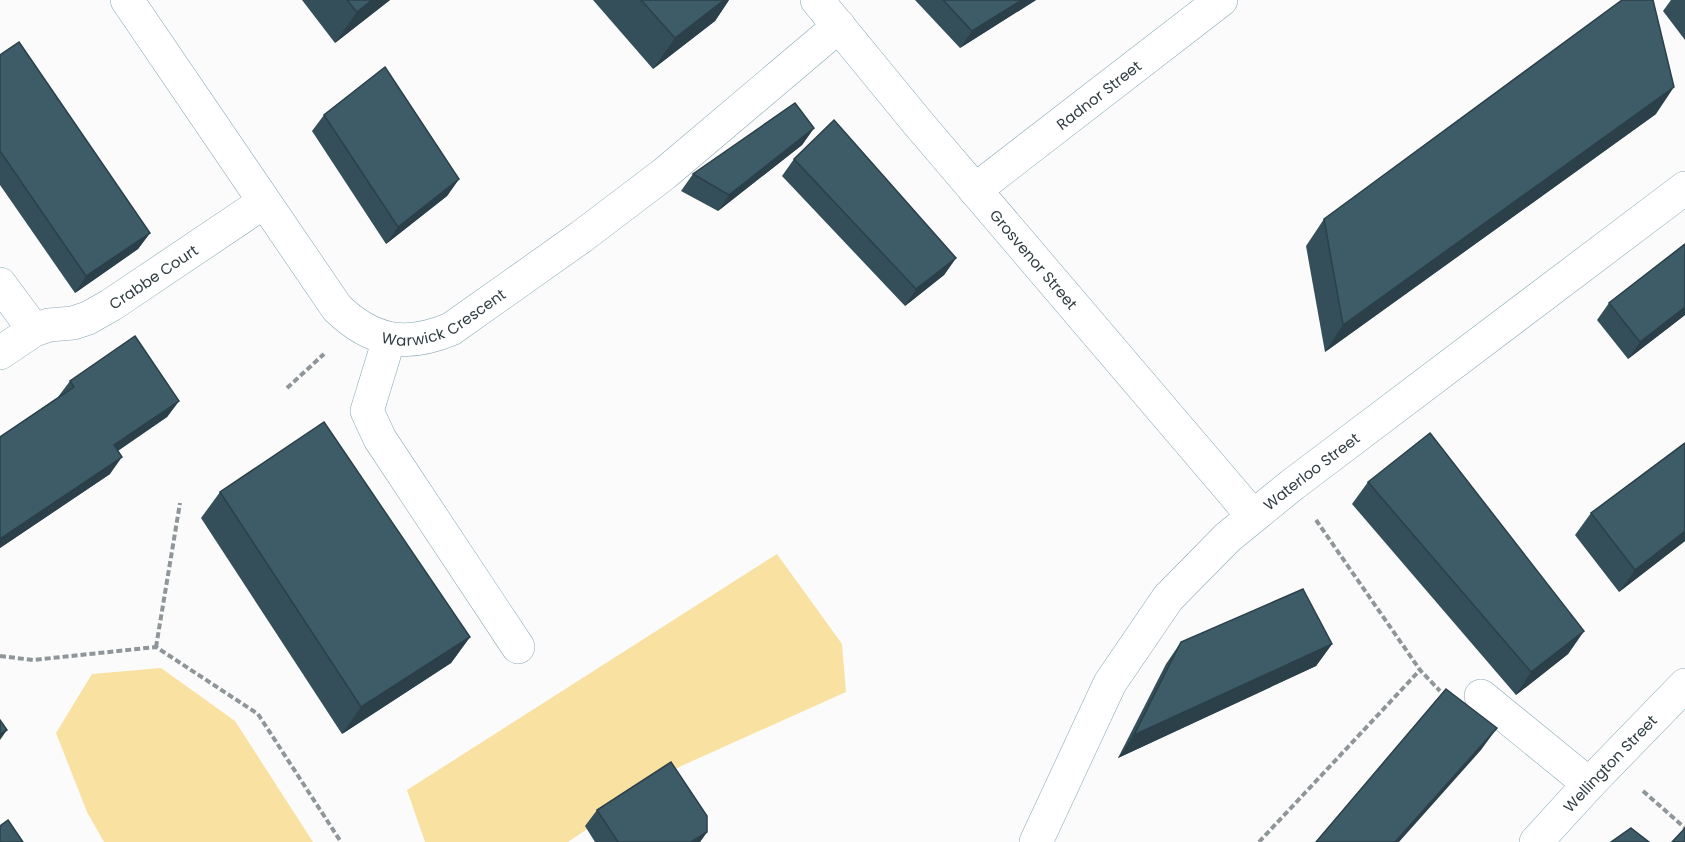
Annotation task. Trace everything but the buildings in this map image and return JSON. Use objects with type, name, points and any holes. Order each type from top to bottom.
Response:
[{"type":"street","name":"Warwick Crescent","points":[[127,0],[337,308],[350,321],[372,334],[389,339],[411,341],[431,338],[451,329],[581,237],[664,174],[838,26]]},
{"type":"street","name":"Grosvenor Street","points":[[817,0],[975,190],[1253,516]]},
{"type":"street","name":"Radnor Street","points":[[975,190],[1221,0]]},
{"type":"street","name":"Waterloo Street","points":[[1036,842],[1110,683],[1168,598],[1228,537],[1292,485],[1685,188]]},
{"type":"street","name":"Crabbe Court","points":[[0,353],[34,330],[49,325],[73,323],[88,318],[111,305],[264,202]]},
{"type":"street","points":[[0,284],[34,330]]},
{"type":"street","points":[[389,339],[368,411],[380,440],[518,647]]},
{"type":"street","name":"Wellington Street","points":[[1536,842],[1599,773],[1685,685]]},
{"type":"street","points":[[1481,696],[1599,773]]},
{"type":"path","points":[[287,388],[322,357],[350,321]]},
{"type":"path","points":[[1292,485],[1420,670],[1459,711],[1481,696]]},
{"type":"path","points":[[156,647],[180,503]]},
{"type":"path","points":[[0,656],[33,660],[156,647],[258,714],[341,842]]},
{"type":"path","points":[[1259,842],[1420,670]]},
{"type":"path","points":[[1599,773],[1685,828]]},
{"type":"shaded area","points":[[777,554],[842,644],[846,692],[679,767],[568,842],[425,842],[407,790]]},
{"type":"shaded area","points":[[161,668],[235,721],[313,842],[104,842],[87,812],[56,733],[92,674]]}]
